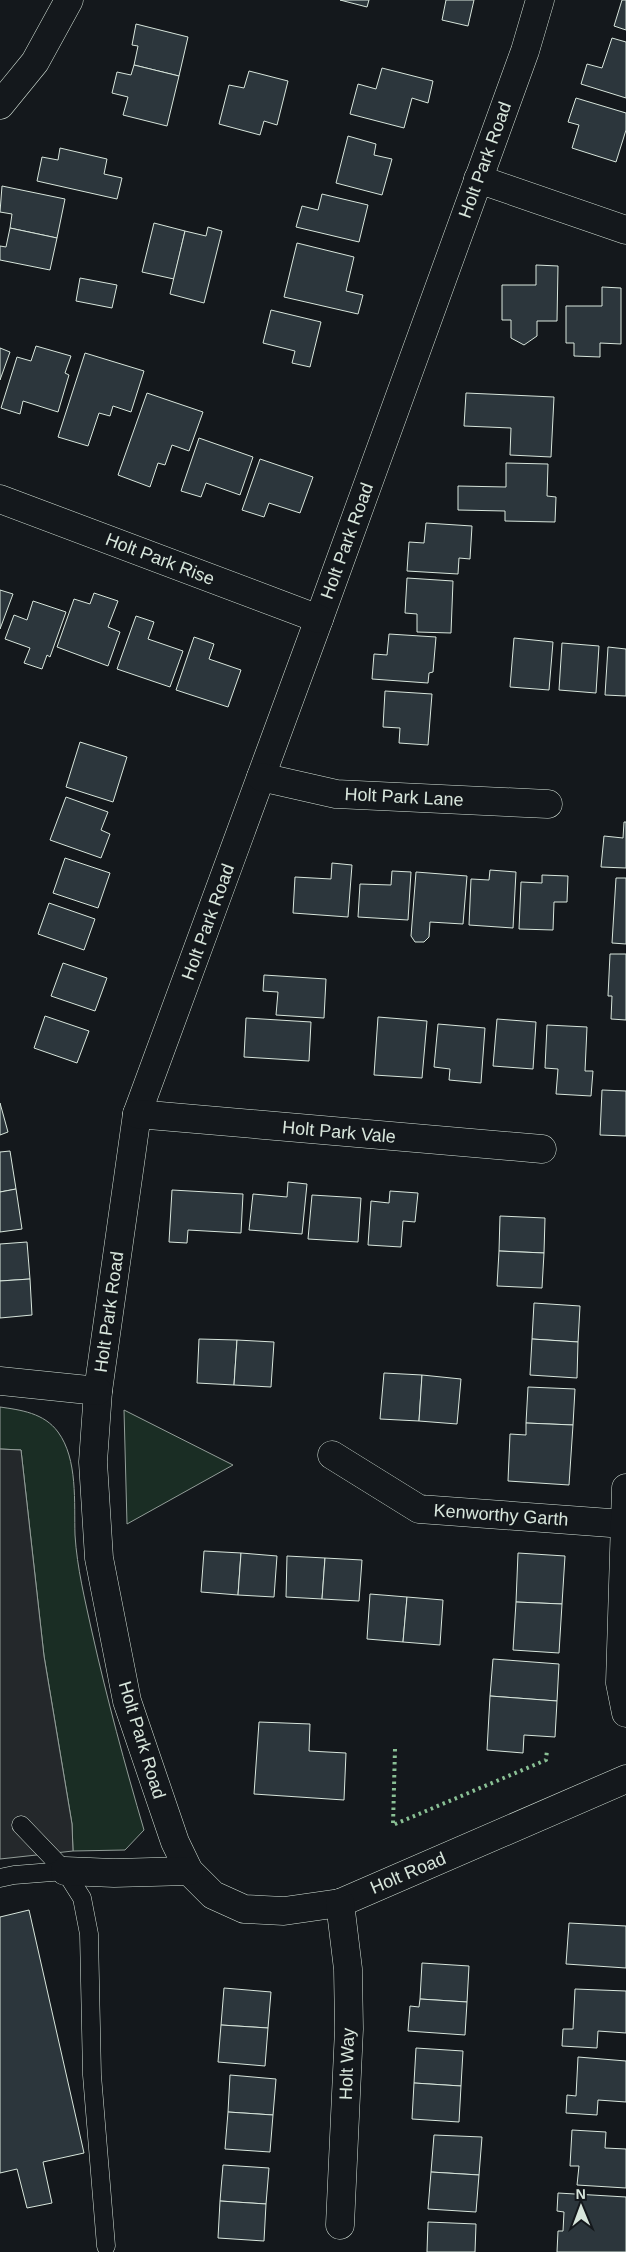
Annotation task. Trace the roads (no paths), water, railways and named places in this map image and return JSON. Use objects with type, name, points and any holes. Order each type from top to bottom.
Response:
[{"type":"street","points":[[0,105],[35,62],[69,0]]},
{"type":"street","name":"Holt Park Road","points":[[189,1872],[175,1842],[127,1701],[99,1558],[92,1462],[98,1390],[137,1114],[319,619],[524,51],[540,0]]},
{"type":"street","points":[[478,178],[626,230]]},
{"type":"street","name":"Holt Park Rise","points":[[0,499],[319,619]]},
{"type":"street","name":"Holt Park Lane","points":[[261,776],[336,794],[548,804]]},
{"type":"street","name":"Holt Park Vale","points":[[137,1114],[542,1149]]},
{"type":"street","points":[[0,1381],[98,1390]]},
{"type":"street","name":"Kenworthy Garth","points":[[332,1455],[419,1508],[624,1524]]},
{"type":"street","points":[[626,1488],[620,1683],[626,1713]]},
{"type":"street","name":"Holt Road","points":[[189,1872],[213,1895],[244,1909],[284,1911],[340,1903],[626,1779]]},
{"type":"street","points":[[65,1871],[114,1873],[189,1872]]},
{"type":"street","name":"Holt Way","points":[[340,1903],[348,1969],[350,2029],[340,2225]]},
{"type":"lane","points":[[21,1826],[65,1871],[82,1898],[89,1934],[92,2075],[106,2246]]},
{"type":"lane","points":[[0,1878],[14,1874],[65,1871]]}]
